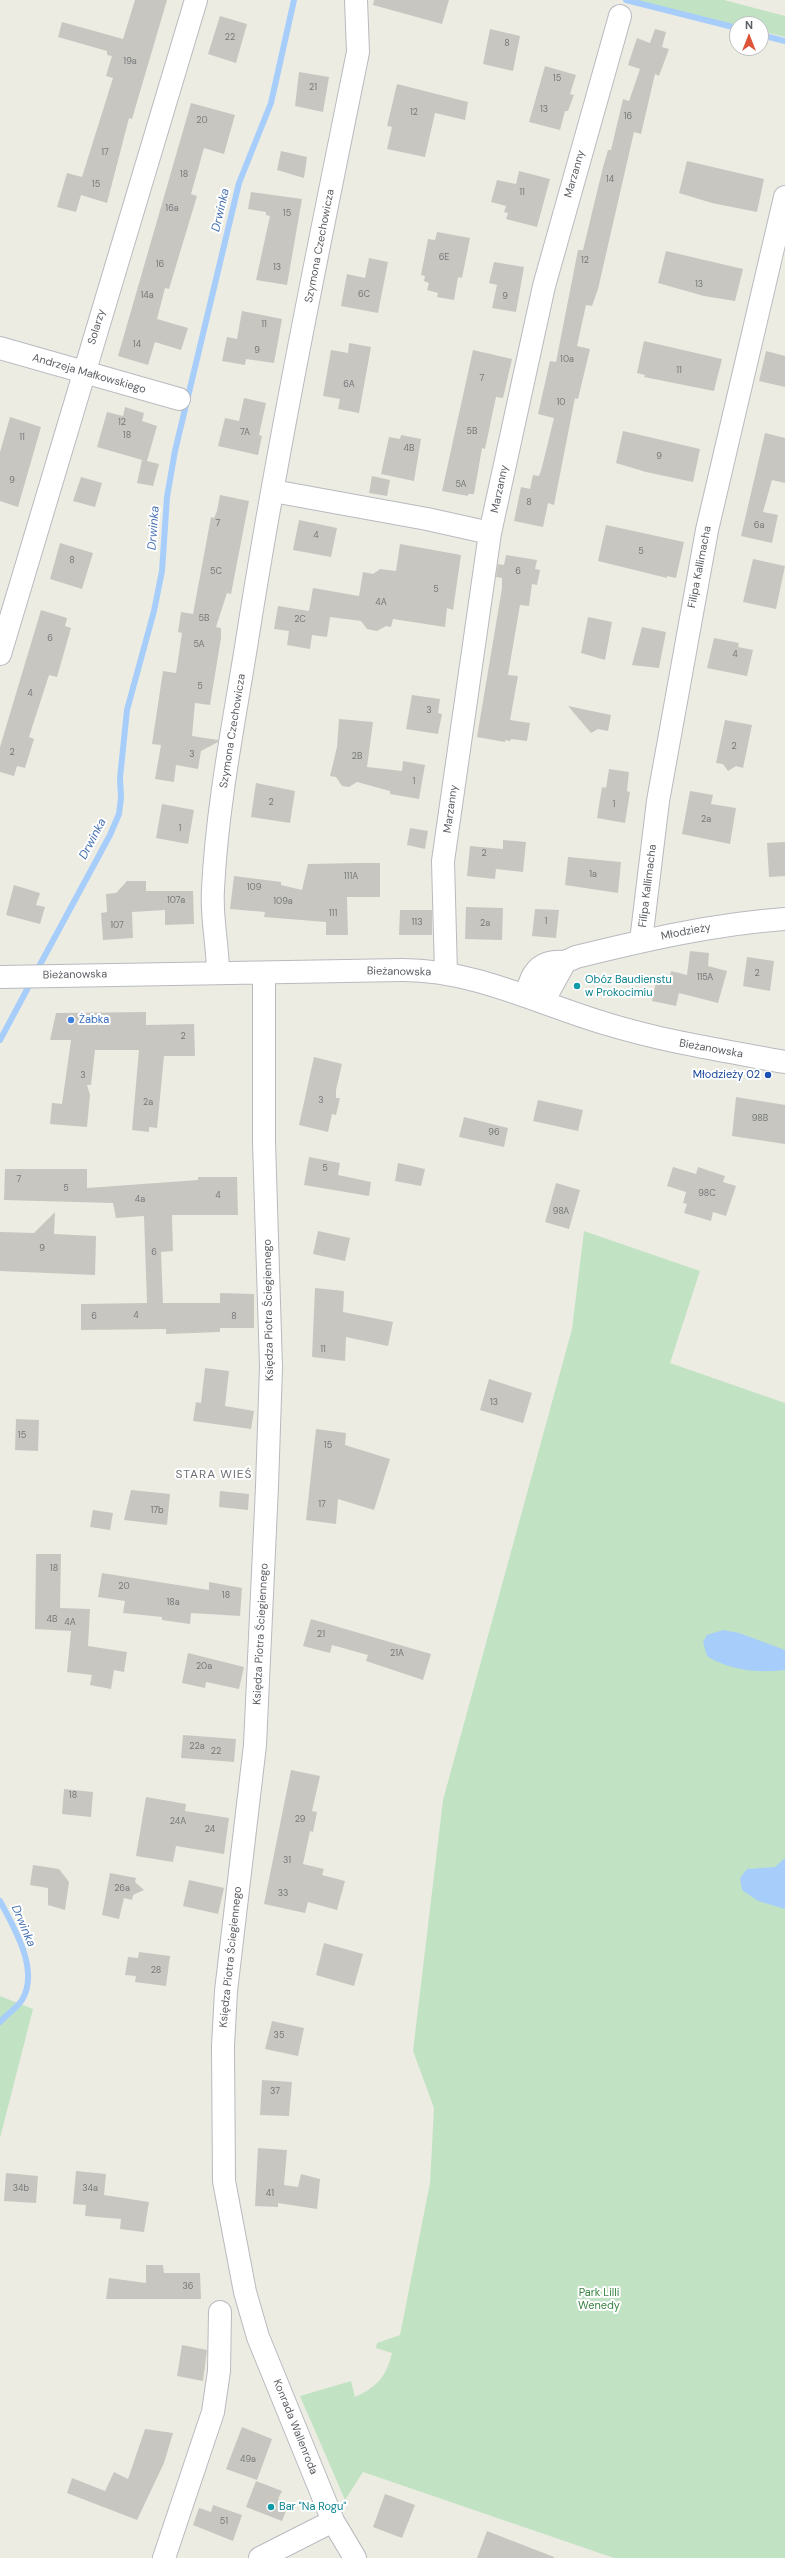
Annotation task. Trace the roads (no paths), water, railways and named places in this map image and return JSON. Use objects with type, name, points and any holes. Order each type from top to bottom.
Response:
[{"type":"street","name":"Solarzy","points":[[0,654],[83,372],[196,0]]},
{"type":"street","name":"Szymona Czechowicza","points":[[218,973],[217,952],[213,933],[212,893],[219,820],[255,588],[358,52],[356,0]]},
{"type":"street","name":"Marzanny","points":[[446,973],[443,861],[490,533],[544,286],[620,16]]},
{"type":"street","name":"Filipa Kallimacha","points":[[641,941],[658,801],[707,530],[785,197]]},
{"type":"street","name":"Andrzeja Małkowskiego","points":[[0,348],[179,399]]},
{"type":"street","points":[[273,491],[427,519],[490,533]]},
{"type":"street","name":"Młodzieży","points":[[534,999],[548,991],[565,962],[641,941],[739,922],[785,919]]},
{"type":"street","name":"Bieżanowska","points":[[0,977],[413,970],[446,973],[485,982],[604,1023],[665,1040],[785,1062]]},
{"type":"street","name":"Księdza Piotra Ściegiennego","points":[[245,2292],[224,2181],[223,2046],[226,1988],[255,1745],[267,1486],[271,1367],[264,1142],[264,972]]},
{"type":"street","name":"Konrada Wallenroda","points":[[245,2292],[258,2337],[333,2521],[355,2558]]},
{"type":"street","points":[[164,2558],[213,2412],[219,2371],[220,2312]]},
{"type":"street","points":[[260,2558],[333,2521]]},
{"type":"water","points":[[723,1630],[739,1633],[785,1650],[785,1670],[745,1670],[725,1665],[707,1656],[703,1642],[707,1635]]},
{"type":"water","points":[[785,1858],[785,1909],[758,1901],[742,1890],[740,1878],[747,1869],[775,1867]]},
{"type":"waterway","name":"Drwinka","points":[[36,972],[110,835],[119,814],[121,798],[120,778],[127,710],[154,611],[162,571],[167,497],[175,451],[239,183],[271,103],[294,0]]},
{"type":"waterway","name":"Drwinka","points":[[626,0],[729,26]]},
{"type":"waterway","name":"Drwinka","points":[[769,37],[785,41]]},
{"type":"waterway","name":"Drwinka","points":[[0,1040],[31,982]]},
{"type":"waterway","name":"Drwinka","points":[[0,1901],[23,1949],[27,1963],[28,1976],[27,1988],[22,2000],[0,2022]]},
{"type":"place","name":"Obóz Baudienstu w Prokocimiu","points":[[577,986]]},
{"type":"place","name":"Żabka","points":[[71,1020]]},
{"type":"place","name":"Młodzieży 02","points":[[768,1075]]},
{"type":"place","name":"Bar \"Na Rogu\"","points":[[271,2507]]},
{"type":"district","name":"STARA WIEŚ","points":[[214,1475]]},
{"type":"park label","name":"Park Lilli Wenedy","points":[[599,2299]]}]
